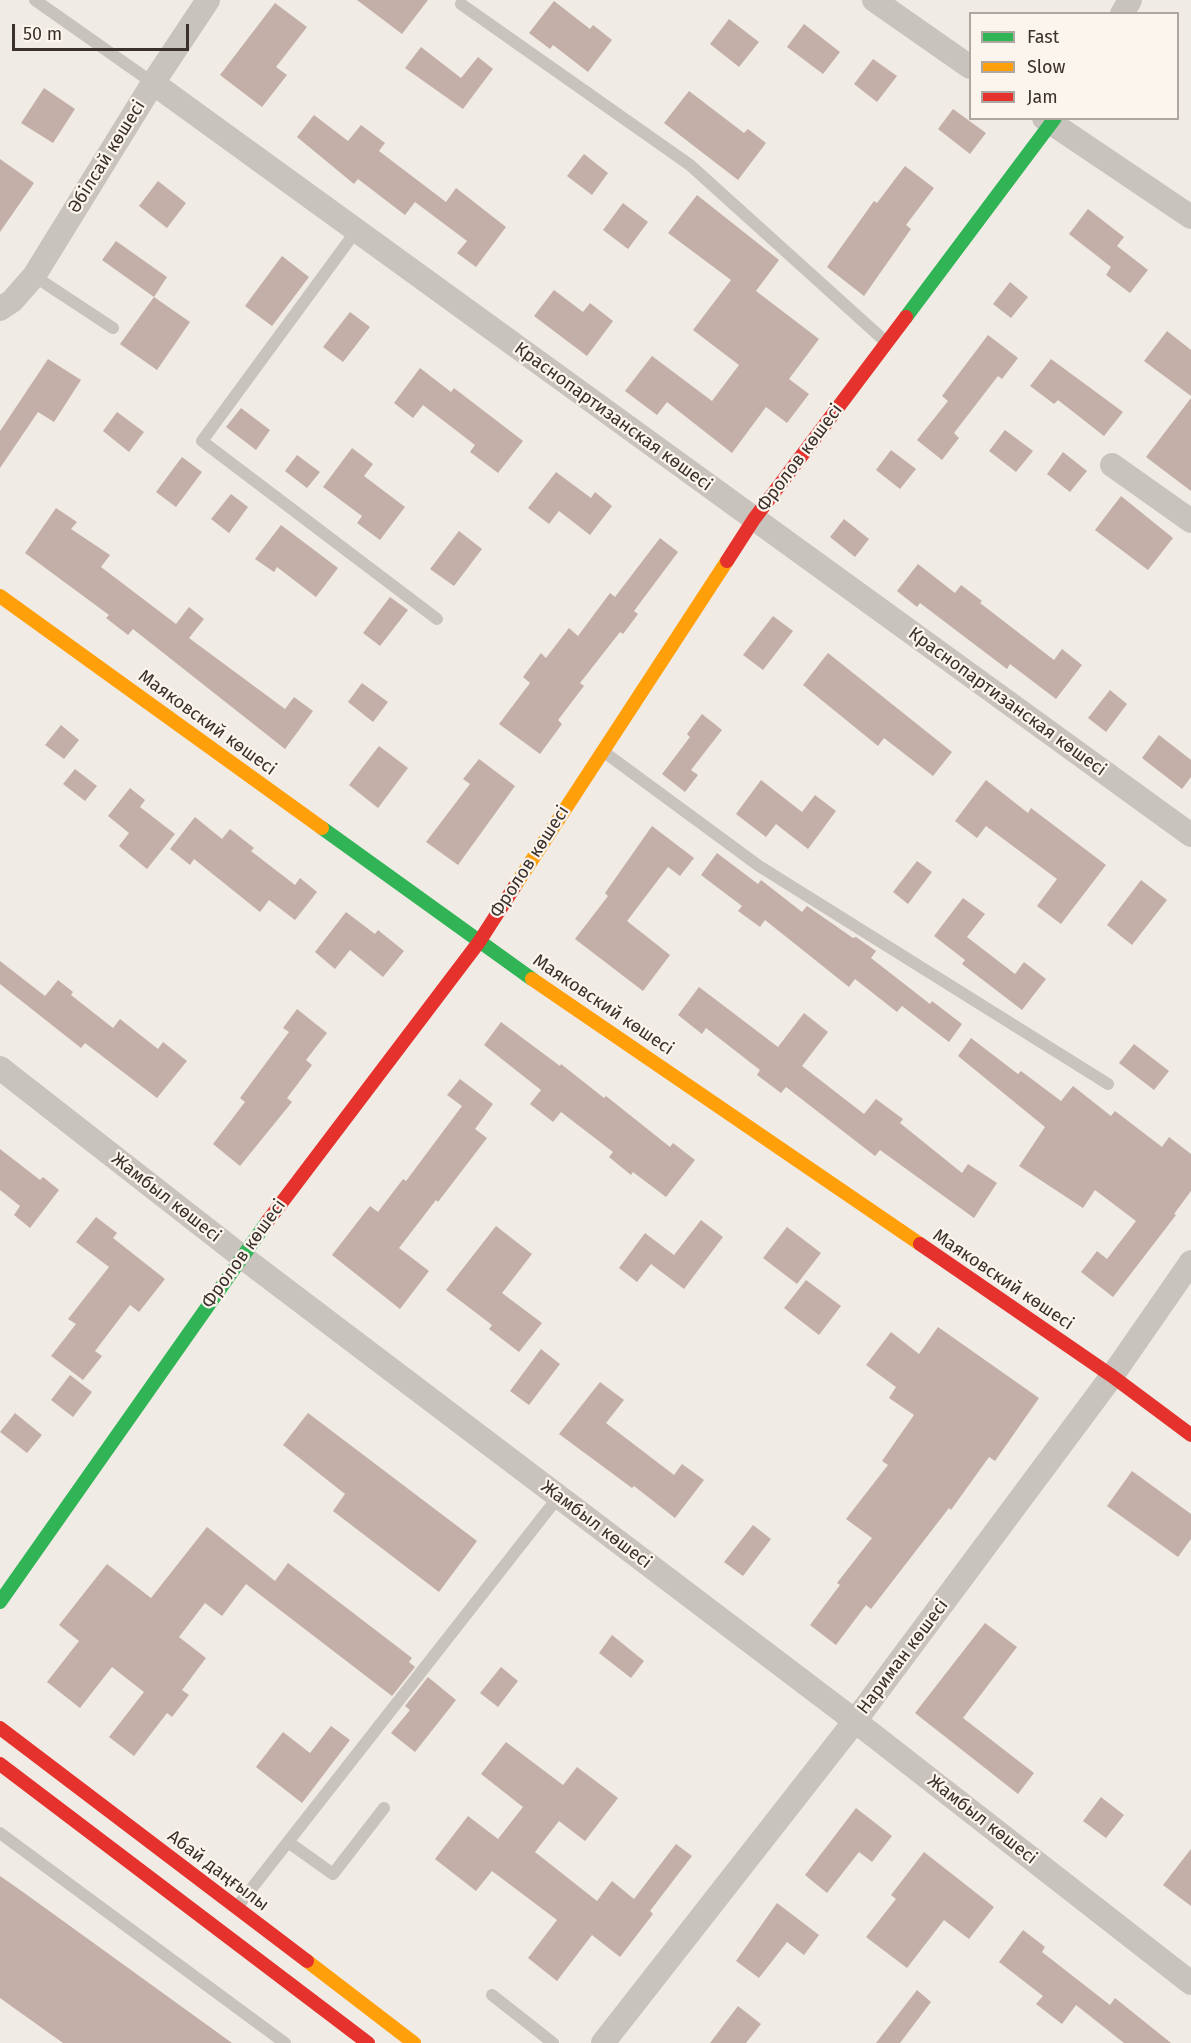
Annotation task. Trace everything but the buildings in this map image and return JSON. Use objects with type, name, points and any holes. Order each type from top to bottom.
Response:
[{"type":"main road","name":"Фролов көшесі","points":[[0,1602],[241,1256],[478,942],[754,519],[887,343],[1050,120]]},
{"type":"main road","name":"Маяковский көшесі","points":[[0,596],[478,942],[1112,1376],[1191,1435]]},
{"type":"main road","name":"Абай даңғылы","points":[[0,1728],[414,2043]]},
{"type":"main road","points":[[0,1764],[368,2043]]},
{"type":"street","name":"Әбілсай көшесі","points":[[4,301],[34,276],[153,83],[208,0]]},
{"type":"street","points":[[874,0],[969,66]]},
{"type":"street","name":"Краснопартизанская көшесі","points":[[153,83],[1191,835]]},
{"type":"street","points":[[1050,120],[1191,218]]},
{"type":"street","points":[[1112,465],[1191,521]]},
{"type":"street","name":"Жамбыл көшесі","points":[[0,1068],[241,1256],[855,1721],[1191,1983]]},
{"type":"street","name":"Нариман көшесі","points":[[603,2043],[855,1721],[1112,1376],[1191,1262]]},
{"type":"lane","name":"Краснопартизанская көшесі","points":[[35,0],[153,83]]},
{"type":"lane","points":[[461,4],[690,165],[887,343]]},
{"type":"lane","points":[[356,231],[202,441],[437,619]]},
{"type":"lane","points":[[34,276],[113,328]]},
{"type":"lane","points":[[603,751],[759,866],[1108,1084]]},
{"type":"lane","points":[[237,1908],[559,1496]]},
{"type":"lane","points":[[288,1842],[333,1874],[384,1808]]},
{"type":"lane","points":[[0,1833],[285,2043]]},
{"type":"lane","points":[[492,1995],[553,2043]]},
{"type":"traffic: fast","points":[[906,317],[1054,120]]},
{"type":"traffic: fast","points":[[322,828],[532,979]]},
{"type":"traffic: fast","points":[[0,1602],[267,1222]]},
{"type":"traffic: slow","points":[[515,886],[727,561]]},
{"type":"traffic: slow","points":[[0,596],[322,828]]},
{"type":"traffic: slow","points":[[532,979],[920,1244]]},
{"type":"traffic: slow","points":[[307,1961],[414,2043]]},
{"type":"traffic: jam","points":[[727,561],[754,519],[906,317]]},
{"type":"traffic: jam","points":[[267,1222],[479,942],[515,886]]},
{"type":"traffic: jam","points":[[920,1244],[1112,1376],[1191,1435]]},
{"type":"traffic: jam","points":[[0,1728],[307,1961]]},
{"type":"traffic: jam","points":[[0,1764],[368,2043]]}]
